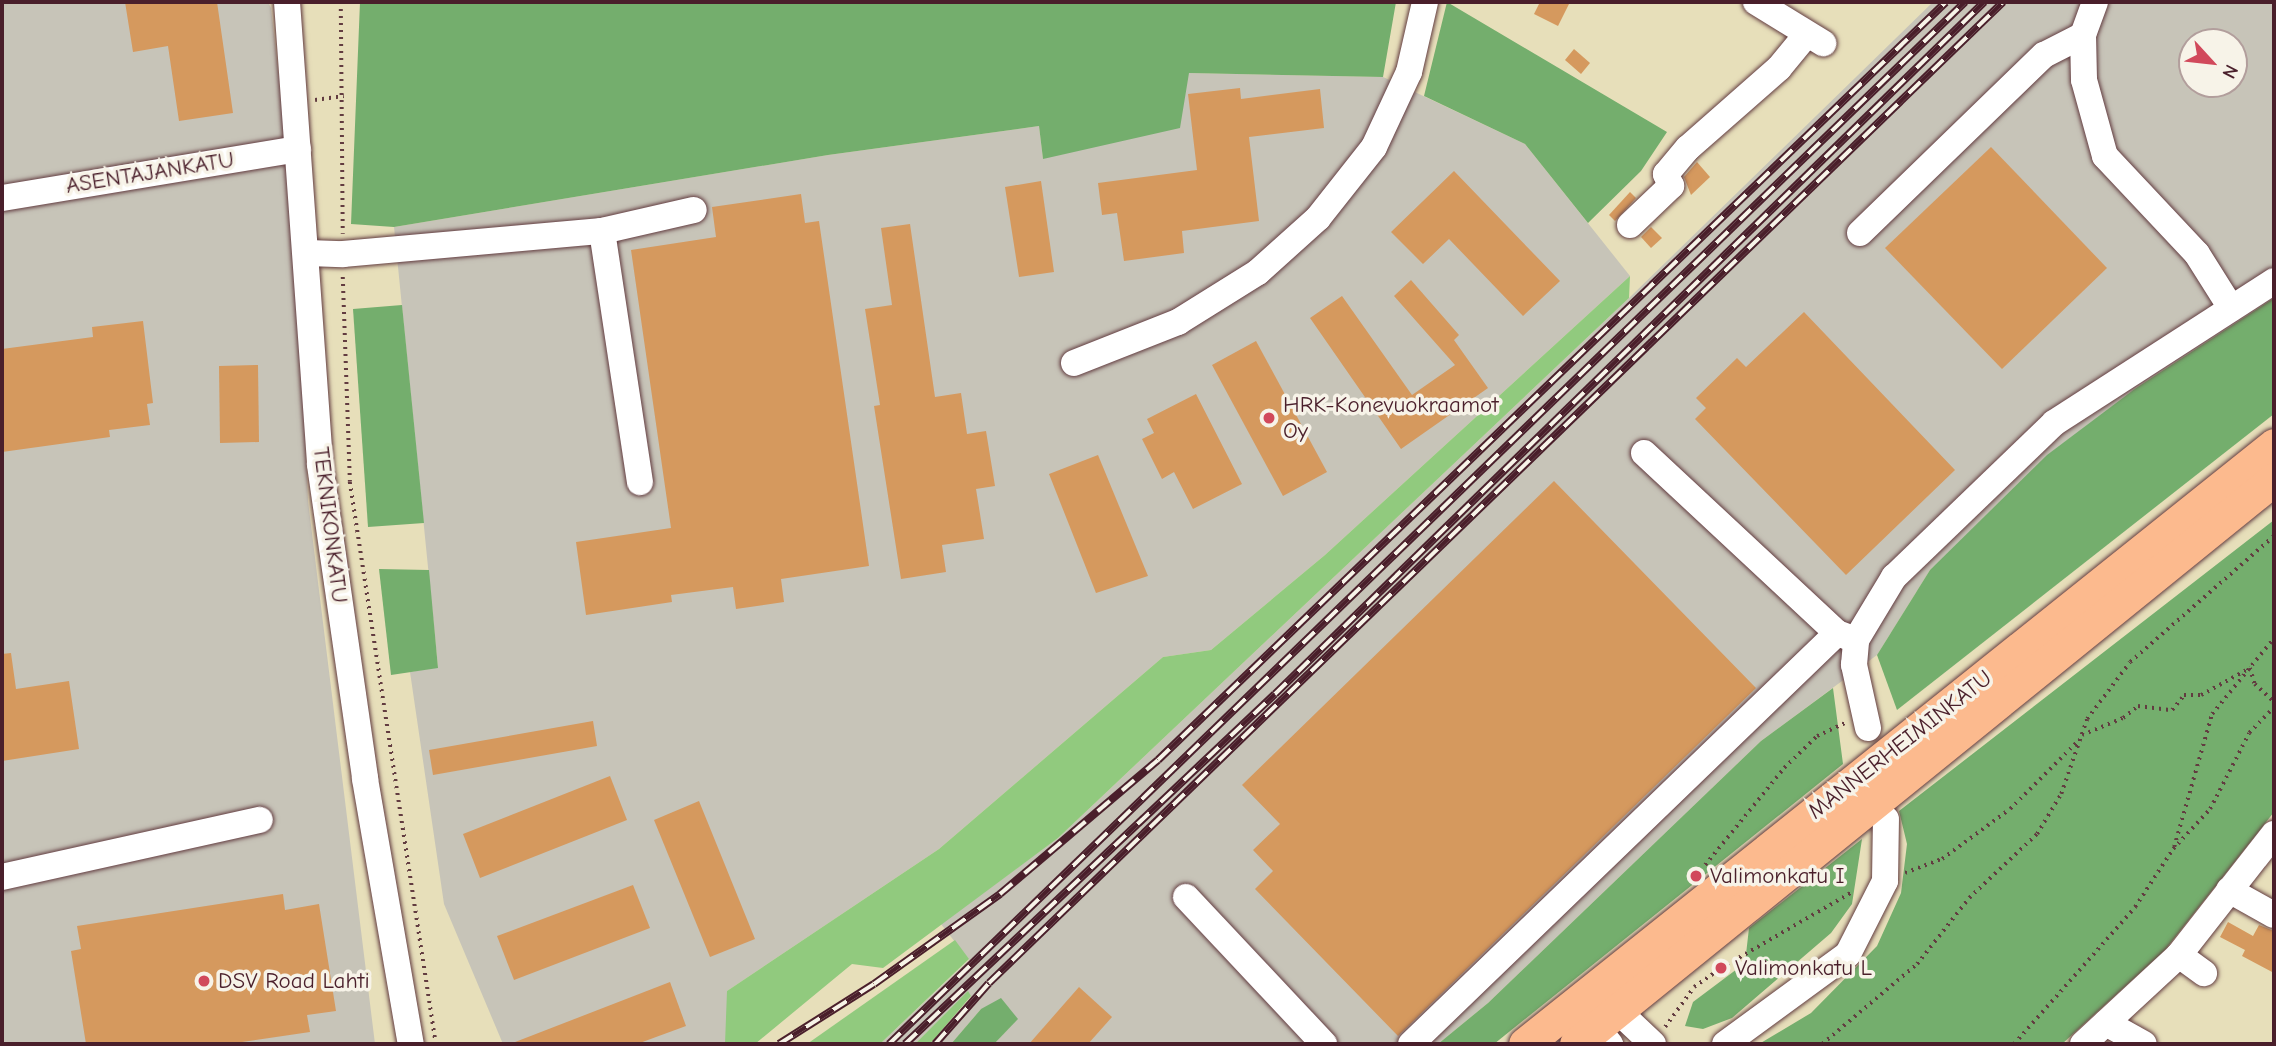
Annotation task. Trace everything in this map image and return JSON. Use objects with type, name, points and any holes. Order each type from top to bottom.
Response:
[{"type":"main road","name":"MANNERHEIMINKATU","points":[[1525,1044],[2274,445]]},
{"type":"main road","name":"MANNERHEIMINKATU","points":[[1600,1032],[2274,478]]},
{"type":"street","name":"TEKNIKONKATU","points":[[287,2],[308,253],[320,465],[365,779],[411,1044]]},
{"type":"street","points":[[1074,363],[1178,322],[1258,272],[1318,218],[1374,147],[1409,72],[1424,2]]},
{"type":"street","points":[[1630,225],[1671,186],[1666,174],[1688,148],[1815,39],[1756,2]]},
{"type":"street","points":[[2095,2],[2083,35],[2084,80],[2105,156],[2197,254],[2231,308]]},
{"type":"street","points":[[1860,233],[2044,55],[2083,35]]},
{"type":"street","name":"ASENTAJANKATU","points":[[2,198],[298,149]]},
{"type":"street","points":[[308,253],[342,254],[602,232],[694,211]]},
{"type":"street","points":[[602,232],[640,482]]},
{"type":"street","points":[[1412,1044],[1846,636],[1895,577],[2027,444],[2075,408],[2274,281]]},
{"type":"street","points":[[1644,453],[1846,636],[1854,665],[1858,730]]},
{"type":"street","points":[[1725,1044],[1848,954],[1885,881],[1886,819]]},
{"type":"street","points":[[2,877],[260,820]]},
{"type":"street","points":[[2085,1043],[2179,955],[2274,834]]},
{"type":"street","points":[[2229,890],[2274,915]]},
{"type":"street","points":[[1186,897],[1324,1044]]},
{"type":"street","points":[[2179,955],[2204,973]]},
{"type":"street","points":[[1587,994],[1600,1032],[1651,1042]]},
{"type":"street","points":[[2106,1023],[2144,1044]]},
{"type":"path","points":[[341,2],[342,254],[350,482],[436,1044]]},
{"type":"path","points":[[1822,1044],[1917,964],[1969,898],[2037,834],[2061,794],[2080,736],[2106,690],[2130,662],[2274,536]]},
{"type":"path","points":[[2173,849],[2212,714],[2274,638]]},
{"type":"path","points":[[2080,736],[2123,718],[2138,706],[2172,710],[2184,695],[2201,695],[2250,668]]},
{"type":"path","points":[[2014,1044],[2135,907],[2173,849],[2210,809],[2249,733],[2274,705],[2255,684],[2250,668]]},
{"type":"path","points":[[1696,876],[1784,768],[1817,736],[1847,722],[1858,730]]},
{"type":"path","points":[[1651,1042],[1694,988],[1720,968],[1860,888],[1942,859],[2010,809],[2077,742]]},
{"type":"shaded area","points":[[2,2],[268,2],[271,8],[296,233],[308,501],[375,1044],[2,1044]]},
{"type":"shaded area","points":[[1933,2],[2274,2],[2274,298],[2136,388],[1930,570],[1877,655],[1761,741],[1488,1003],[1438,1044],[994,1044],[1017,1019],[981,1009],[951,1044],[930,1044],[971,997],[968,992],[915,1044],[880,1044],[969,960],[941,924],[1058,838],[1629,298]]},
{"type":"shaded area","points":[[1189,73],[1383,77],[1525,144],[1630,276],[1325,555],[1211,650],[1163,657],[939,849],[727,991],[727,1044],[503,1044],[444,904],[410,672],[438,667],[394,227],[828,155],[1039,126],[1043,159]]},
{"type":"green space","points":[[360,2],[1396,2],[1383,77],[1189,73],[1180,128],[1043,159],[1039,126],[828,155],[394,227],[351,224]]},
{"type":"green space","points":[[1447,2],[1667,132],[1641,171],[1588,223],[1525,144],[1424,96]]},
{"type":"green space","points":[[1630,276],[1629,298],[1058,838],[883,968],[852,964],[755,1044],[725,1044],[727,991],[939,849],[1163,657],[1211,650],[1325,555]]},
{"type":"green space","points":[[2274,298],[2274,414],[1897,710],[1877,655],[1930,570],[2047,455],[2136,388]]},
{"type":"green space","points":[[402,305],[424,523],[368,527],[353,309]]},
{"type":"green space","points":[[2274,520],[2274,812],[2165,950],[2062,1044],[1759,1044],[1811,1013],[1877,946],[1901,893],[1907,844],[1899,811]]},
{"type":"green space","points":[[379,569],[429,570],[438,668],[391,675]]},
{"type":"green space","points":[[1833,688],[1843,764],[1494,1044],[1438,1044],[1488,1003],[1761,741]]},
{"type":"green space","points":[[1862,839],[1852,904],[1831,933],[1732,1018],[1703,1029],[1685,1026],[1693,1002],[1745,963],[1749,928]]},
{"type":"green space","points":[[955,940],[969,959],[880,1044],[807,1044]]},
{"type":"green space","points":[[968,991],[971,996],[930,1044],[915,1044]]},
{"type":"green space","points":[[1001,998],[1018,1019],[994,1044],[951,1044],[981,1009]]},
{"type":"building","points":[[125,2],[217,2],[233,113],[179,121],[168,46],[133,52]]},
{"type":"building","points":[[1540,2],[1570,2],[1558,26],[1534,14]]},
{"type":"building","points":[[1574,49],[1590,63],[1581,74],[1565,60]]},
{"type":"building","points":[[1240,88],[1241,99],[1320,89],[1324,128],[1249,137],[1259,221],[1182,231],[1184,253],[1124,261],[1117,213],[1102,215],[1098,183],[1197,170],[1188,94]]},
{"type":"building","points":[[1991,147],[2107,268],[2002,369],[1885,248]]},
{"type":"building","points":[[1697,162],[1710,177],[1691,195],[1684,177]]},
{"type":"building","points":[[1454,171],[1560,281],[1523,316],[1449,239],[1423,264],[1391,232]]},
{"type":"building","points":[[1041,181],[1054,272],[1019,277],[1005,187]]},
{"type":"building","points":[[1630,192],[1636,198],[1615,221],[1609,215]]},
{"type":"building","points":[[801,194],[805,223],[819,221],[869,566],[781,579],[784,602],[736,609],[733,587],[671,595],[672,602],[586,615],[576,542],[671,528],[631,250],[716,237],[712,207]]},
{"type":"building","points":[[910,224],[935,397],[961,393],[967,434],[986,431],[995,486],[976,489],[984,539],[942,545],[946,572],[901,579],[874,406],[880,405],[865,309],[892,305],[881,228]]},
{"type":"building","points":[[1651,227],[1662,238],[1651,248],[1641,237]]},
{"type":"building","points":[[1411,280],[1459,335],[1454,340],[1488,388],[1401,449],[1310,318],[1342,296],[1412,395],[1455,365],[1394,296]]},
{"type":"building","points":[[1804,312],[1955,470],[1846,575],[1695,419],[1706,408],[1696,398],[1737,358],[1746,367]]},
{"type":"building","points":[[143,321],[153,403],[147,404],[150,425],[109,430],[110,437],[2,452],[2,349],[93,337],[92,327]]},
{"type":"building","name":"HRK-Konevuokraamot Oy","points":[[1256,341],[1327,472],[1283,496],[1212,365]]},
{"type":"building","points":[[258,365],[259,442],[220,443],[219,366]]},
{"type":"building","points":[[1196,394],[1242,484],[1193,509],[1174,472],[1162,479],[1142,439],[1154,433],[1147,419]]},
{"type":"building","points":[[1098,455],[1148,576],[1096,593],[1049,474]]},
{"type":"building","points":[[1554,481],[1756,688],[1398,1036],[1255,889],[1273,871],[1253,850],[1280,824],[1242,785]]},
{"type":"building","points":[[11,653],[16,689],[69,681],[79,749],[2,761],[2,654]]},
{"type":"building","points":[[593,721],[597,746],[433,775],[429,750]]},
{"type":"building","points":[[610,776],[627,820],[480,878],[463,834]]},
{"type":"building","points":[[699,801],[755,939],[710,957],[654,820]]},
{"type":"building","points":[[633,885],[650,928],[514,980],[497,936]]},
{"type":"building","name":"DSV Road Lahti","points":[[283,894],[285,910],[319,904],[336,1011],[307,1015],[310,1032],[228,1044],[86,1044],[71,951],[81,949],[77,926]]},
{"type":"building","points":[[2228,922],[2253,936],[2259,925],[2274,931],[2274,973],[2242,956],[2245,950],[2220,937]]},
{"type":"building","points":[[670,982],[686,1026],[637,1044],[510,1044]]},
{"type":"building","points":[[1079,987],[1112,1017],[1088,1044],[1029,1044]]},
{"type":"railway","points":[[779,1044],[874,984],[1000,894],[1158,760],[1946,2]]},
{"type":"railway","points":[[889,1044],[1965,2]]},
{"type":"railway","points":[[905,1044],[1275,694],[1984,2]]},
{"type":"railway","points":[[935,1044],[989,983],[2003,2]]},
{"type":"place","name":"HRK-Konevuokraamot Oy","points":[[1269,418]]},
{"type":"place","name":"Valimonkatu I","points":[[1696,876]]},
{"type":"place","name":"Valimonkatu L","points":[[1721,968]]},
{"type":"place","name":"DSV Road Lahti","points":[[204,981]]}]
